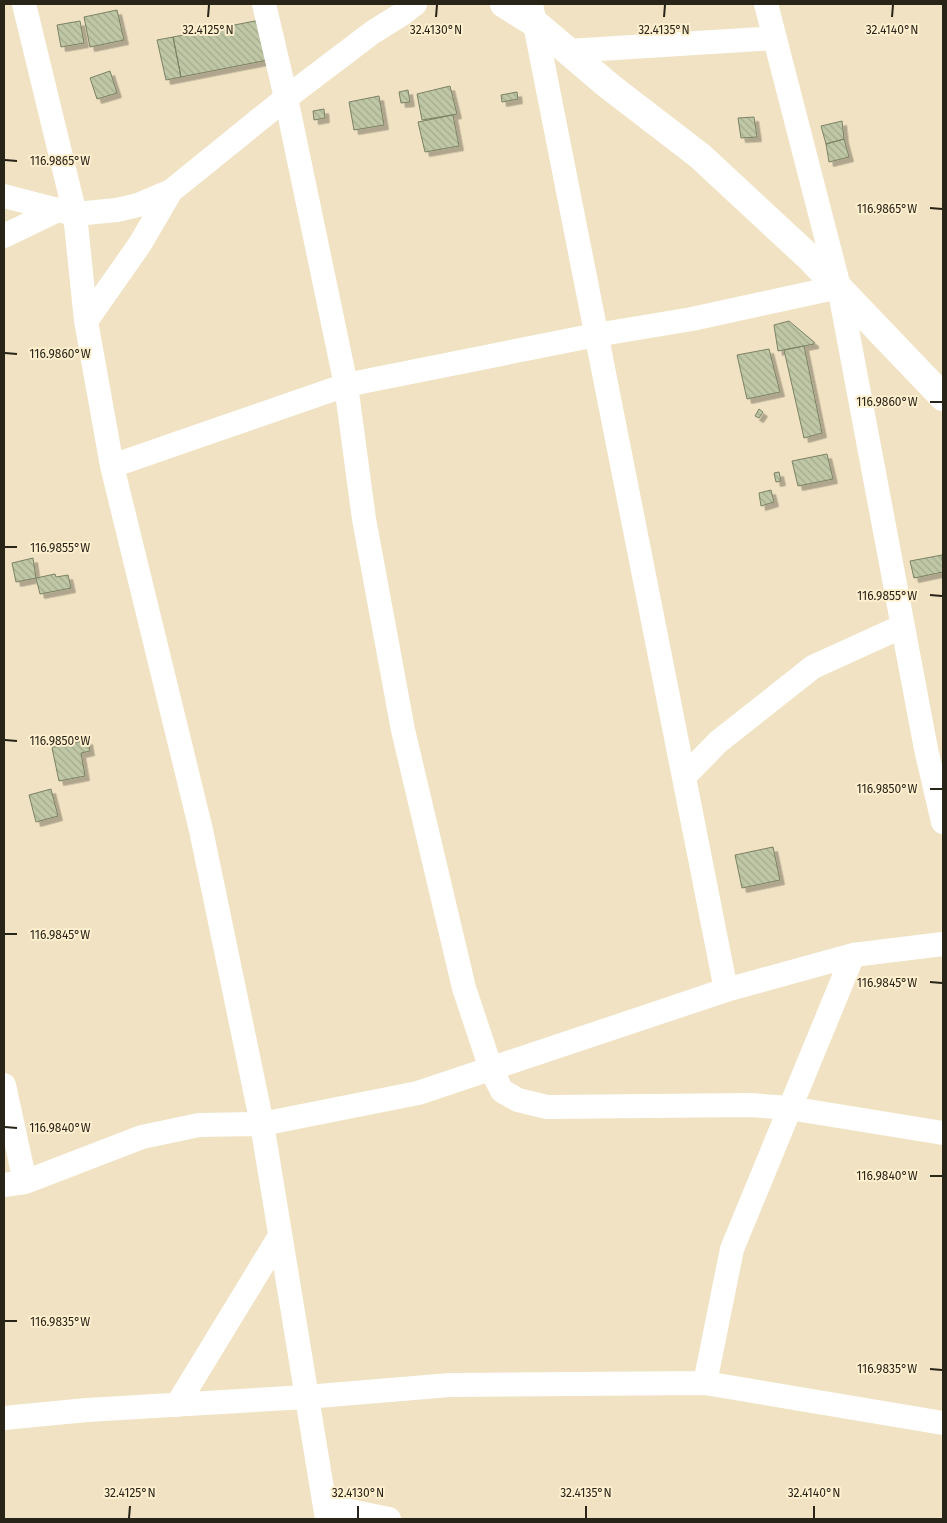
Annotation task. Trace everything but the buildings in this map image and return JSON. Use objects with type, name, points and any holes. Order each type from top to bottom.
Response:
[{"type":"street","points":[[24,4],[66,212],[112,466],[201,830],[262,1124],[326,1512],[389,1519]]},
{"type":"street","points":[[264,4],[286,98],[346,385],[364,519],[403,730],[464,988],[492,1069],[502,1090],[518,1100],[547,1107],[750,1105],[789,1108],[943,1133]]},
{"type":"street","points":[[504,4],[533,14],[568,51],[609,86],[700,156],[811,259],[943,396]]},
{"type":"street","points":[[766,4],[839,287],[926,750],[943,822]]},
{"type":"street","points":[[4,196],[66,212],[117,210],[138,205],[171,191],[286,98],[373,32],[400,7]]},
{"type":"street","points":[[533,14],[726,990]]},
{"type":"street","points":[[568,51],[775,38]]},
{"type":"street","points":[[86,321],[140,244],[171,191]]},
{"type":"street","points":[[4,236],[66,212]]},
{"type":"street","points":[[112,466],[346,385],[596,335],[692,319],[839,287]]},
{"type":"street","points":[[684,777],[718,742],[813,666],[903,626]]},
{"type":"street","points":[[4,1085],[14,1184],[142,1137],[199,1125],[262,1124],[418,1093],[726,990],[853,954],[943,944]]},
{"type":"street","points":[[705,1383],[732,1249],[853,954]]},
{"type":"street","points":[[177,1405],[280,1236]]},
{"type":"street","points":[[4,1418],[87,1410],[306,1397],[450,1385],[705,1383],[943,1423]]}]
